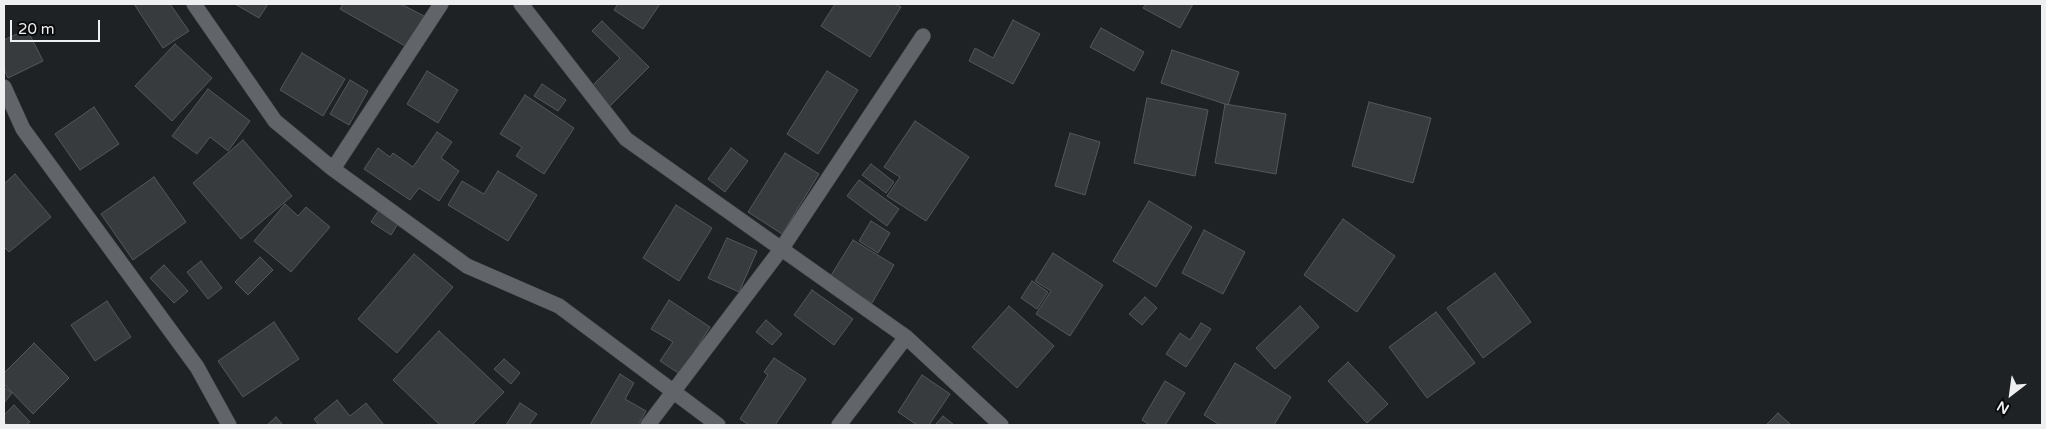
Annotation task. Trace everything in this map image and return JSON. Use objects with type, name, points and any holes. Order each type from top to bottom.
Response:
[{"type":"street","points":[[194,4],[275,121],[333,169],[467,266],[559,306],[718,425]]},
{"type":"street","points":[[333,169],[441,4]]},
{"type":"street","points":[[521,4],[626,138],[906,337],[1001,425]]},
{"type":"street","points":[[648,425],[782,248],[923,36]]},
{"type":"street","points":[[4,87],[23,129],[197,366],[228,425]]},
{"type":"street","points":[[839,425],[906,337]]},
{"type":"building","points":[[134,4],[170,4],[189,31],[163,48]]},
{"type":"building","points":[[235,4],[268,4],[259,18]]},
{"type":"building","points":[[343,4],[401,4],[424,16],[407,47],[340,9]]},
{"type":"building","points":[[618,4],[660,4],[643,29],[614,10]]},
{"type":"building","points":[[835,4],[895,4],[901,7],[870,57],[821,26]]},
{"type":"building","points":[[1146,4],[1193,4],[1180,28],[1143,8]]},
{"type":"building","points":[[1013,20],[1040,34],[1013,84],[969,61],[975,48],[993,58]]},
{"type":"building","points":[[602,21],[649,67],[609,107],[590,88],[620,58],[592,31]]},
{"type":"building","points":[[1101,28],[1144,52],[1134,71],[1090,47]]},
{"type":"building","points":[[27,29],[43,61],[8,78],[4,69],[4,40]]},
{"type":"building","points":[[175,44],[212,78],[172,121],[135,86]]},
{"type":"building","points":[[1172,50],[1239,72],[1228,105],[1161,83]]},
{"type":"building","points":[[302,53],[345,79],[323,116],[280,90]]},
{"type":"building","points":[[427,71],[458,90],[438,123],[407,104]]},
{"type":"building","points":[[827,71],[858,90],[818,154],[787,134]]},
{"type":"building","points":[[350,80],[368,91],[349,125],[330,114]]},
{"type":"building","points":[[542,84],[566,100],[558,111],[534,96]]},
{"type":"building","points":[[208,89],[250,121],[228,151],[210,137],[197,154],[172,136]]},
{"type":"building","points":[[525,95],[574,128],[544,174],[516,156],[522,147],[500,134]]},
{"type":"building","points":[[1147,98],[1208,110],[1195,176],[1134,163]]},
{"type":"building","points":[[1369,102],[1431,118],[1413,183],[1352,166]]},
{"type":"building","points":[[1225,104],[1286,114],[1276,174],[1215,163]]},
{"type":"building","points":[[94,107],[119,144],[80,170],[55,134]]},
{"type":"building","points":[[915,121],[969,157],[926,221],[887,196],[900,177],[884,167]]},
{"type":"building","points":[[437,132],[452,142],[441,158],[459,171],[439,201],[419,188],[410,200],[364,169],[378,148],[390,157],[393,153],[413,167]]},
{"type":"building","points":[[1070,133],[1100,142],[1085,195],[1055,186]]},
{"type":"building","points":[[243,140],[292,196],[241,239],[193,183]]},
{"type":"building","points":[[731,148],[748,161],[725,192],[708,179]]},
{"type":"building","points":[[785,153],[819,174],[782,234],[748,212]]},
{"type":"building","points":[[871,164],[894,182],[886,193],[862,175]]},
{"type":"building","points":[[498,171],[537,195],[508,241],[448,205],[462,181],[484,194]]},
{"type":"building","points":[[15,174],[51,217],[9,252],[4,247],[4,184]]},
{"type":"building","points":[[154,177],[186,222],[133,260],[101,214]]},
{"type":"building","points":[[859,180],[899,209],[887,226],[847,196]]},
{"type":"building","points":[[1149,201],[1192,227],[1156,287],[1113,261]]},
{"type":"building","points":[[285,204],[298,216],[306,207],[330,227],[291,272],[254,241]]},
{"type":"building","points":[[676,205],[712,228],[679,281],[643,258]]},
{"type":"building","points":[[379,210],[399,222],[391,235],[371,222]]},
{"type":"building","points":[[1343,219],[1395,256],[1357,312],[1304,275]]},
{"type":"building","points":[[871,221],[890,233],[878,253],[859,241]]},
{"type":"building","points":[[1204,230],[1245,252],[1223,294],[1182,273]]},
{"type":"building","points":[[727,238],[757,251],[739,292],[708,278]]},
{"type":"building","points":[[853,240],[894,265],[872,303],[830,277]]},
{"type":"building","points":[[1053,253],[1103,285],[1070,336],[1036,314],[1051,291],[1035,281]]},
{"type":"building","points":[[414,254],[453,287],[397,353],[358,319]]},
{"type":"building","points":[[260,257],[273,270],[248,295],[235,282]]},
{"type":"building","points":[[201,261],[222,288],[208,299],[187,272]]},
{"type":"building","points":[[164,265],[188,291],[174,303],[150,278]]},
{"type":"building","points":[[1495,273],[1531,322],[1483,358],[1447,308]]},
{"type":"building","points":[[1032,281],[1048,292],[1037,309],[1021,298]]},
{"type":"building","points":[[812,290],[853,319],[834,345],[794,315]]},
{"type":"building","points":[[1145,297],[1157,308],[1142,325],[1129,314]]},
{"type":"building","points":[[669,300],[710,327],[680,374],[660,361],[673,342],[651,329]]},
{"type":"building","points":[[107,301],[131,337],[95,361],[71,325]]},
{"type":"building","points":[[1009,306],[1054,346],[1017,388],[972,347]]},
{"type":"building","points":[[1300,306],[1319,327],[1275,369],[1256,348]]},
{"type":"building","points":[[1436,312],[1475,363],[1427,398],[1389,347]]},
{"type":"building","points":[[766,320],[782,334],[772,345],[756,332]]},
{"type":"building","points":[[274,322],[299,359],[243,397],[218,361]]},
{"type":"building","points":[[1201,323],[1211,329],[1186,367],[1166,354],[1180,333],[1190,340]]},
{"type":"building","points":[[439,331],[504,392],[472,425],[440,425],[393,380]]},
{"type":"building","points":[[34,343],[69,378],[33,414],[4,384],[4,373]]},
{"type":"building","points":[[774,358],[806,379],[775,425],[749,425],[740,419],[768,375],[764,372]]},
{"type":"building","points":[[504,359],[520,373],[511,384],[494,369]]},
{"type":"building","points":[[1348,362],[1388,404],[1367,423],[1328,381]]},
{"type":"building","points":[[1235,363],[1291,397],[1274,425],[1220,425],[1204,415]]},
{"type":"building","points":[[620,374],[634,383],[625,399],[646,411],[638,425],[590,425]]},
{"type":"building","points":[[922,375],[950,394],[929,425],[917,425],[898,412]]},
{"type":"building","points":[[1165,381],[1185,393],[1165,425],[1150,425],[1142,420]]},
{"type":"building","points":[[4,387],[12,393],[4,403]]},
{"type":"building","points":[[337,400],[350,416],[366,403],[384,425],[319,425],[314,419]]},
{"type":"building","points":[[520,403],[537,414],[529,425],[506,425]]},
{"type":"building","points":[[14,405],[30,422],[26,425],[7,425],[4,422],[4,415]]},
{"type":"building","points":[[1778,413],[1791,425],[1766,425]]},
{"type":"building","points":[[943,416],[954,425],[935,425]]},
{"type":"building","points":[[276,417],[283,425],[267,425]]}]
